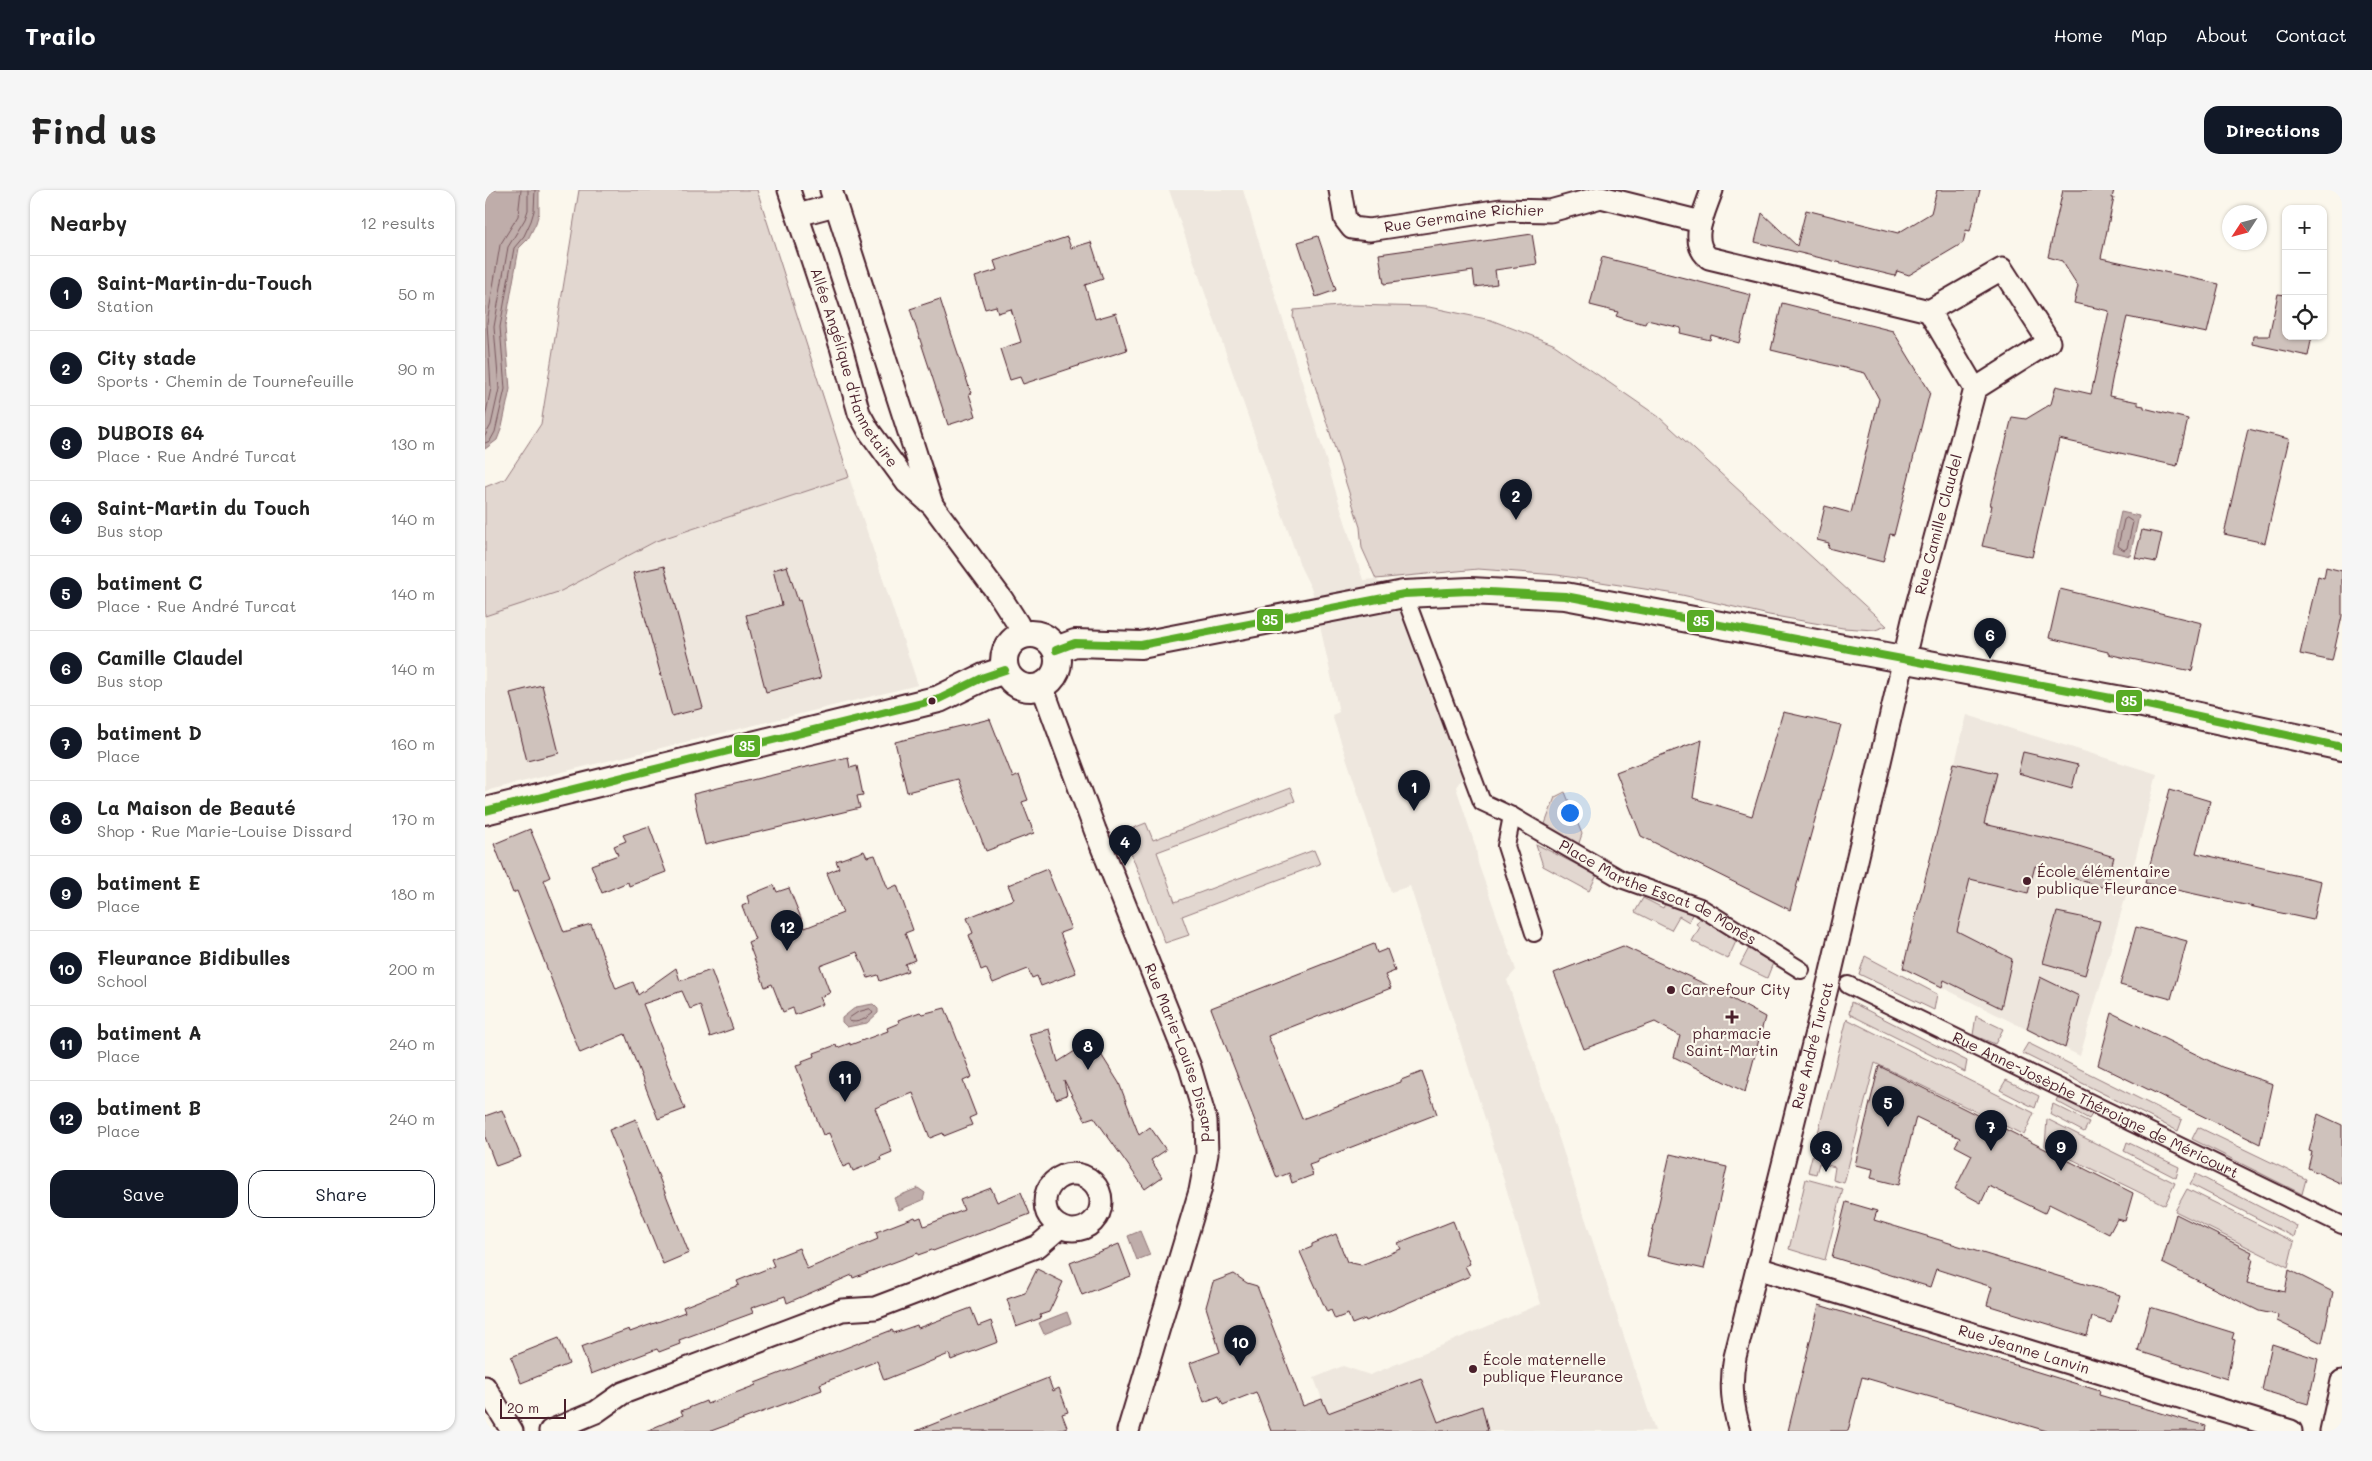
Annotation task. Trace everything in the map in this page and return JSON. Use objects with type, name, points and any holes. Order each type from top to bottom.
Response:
[{"type":"street","name":"Allée Angélique d'Hannetaire","points":[[789,190],[841,347],[859,413],[869,431],[907,483],[933,506],[1003,599],[1018,624],[1020,636]]},
{"type":"street","name":"Rue Germaine Richier","points":[[1340,190],[1345,219],[1352,228],[1369,230],[1501,210],[1550,211],[1601,197],[1701,222]]},
{"type":"street","points":[[1712,190],[1701,222],[1698,244],[1701,252],[1709,258],[1929,311],[2002,269],[2049,342],[1975,389],[1929,311]]},
{"type":"street","name":"Allée Angélique d'Hannetaire","points":[[798,216],[833,198],[933,506]]},
{"type":"street","name":"Rue Camille Claudel","points":[[1904,660],[1975,389]]},
{"type":"street","points":[[1055,650],[1075,644],[1141,645],[1404,594],[1470,591],[1565,596],[2138,703],[2342,747]]},
{"type":"street","name":"Place Marthe Escat de Monès","points":[[1404,594],[1482,802],[1512,816],[1621,879],[1700,907],[1801,970]]},
{"type":"street","points":[[1031,634],[1041,636],[1050,642],[1055,650],[1058,660],[1056,671],[1050,680],[1042,686],[1031,688],[1020,686],[1011,680],[1005,670],[1003,659],[1006,650],[1012,641],[1020,636],[1031,634]]},
{"type":"street","name":"Rue André Turcat","points":[[1740,1431],[1733,1411],[1731,1377],[1830,976],[1904,660]]},
{"type":"street","points":[[485,811],[939,700],[984,677],[1005,670]]},
{"type":"street","name":"Rue Marie-Louise Dissard","points":[[1042,686],[1095,830],[1189,1067],[1206,1121],[1207,1154],[1200,1191],[1128,1431]]},
{"type":"street","points":[[1512,816],[1507,846],[1534,933]]},
{"type":"street","name":"Rue Anne-Josèphe Théroigne de Méricourt","points":[[1848,985],[2342,1225]]},
{"type":"street","points":[[550,1431],[595,1412],[623,1393],[842,1310],[875,1308],[1038,1246],[1060,1227]]},
{"type":"street","name":"Rue Jeanne Lanvin","points":[[1757,1268],[2291,1431]]},
{"type":"street","points":[[2331,1431],[2342,1381]]},
{"type":"street","points":[[485,1387],[512,1431]]},
{"type":"shaded area","points":[[579,190],[757,190],[849,477],[656,541],[561,591],[485,616],[485,487],[505,479],[541,424]]},
{"type":"shaded area","points":[[1169,190],[1243,190],[1363,580],[1376,579],[1398,606],[1434,704],[1463,770],[1462,778],[1456,787],[1476,848],[1478,863],[1516,970],[1507,980],[1655,1431],[1271,1431],[1267,1420],[1322,1399],[1314,1378],[1343,1366],[1370,1375],[1541,1304],[1489,1131],[1410,886],[1391,892],[1332,715],[1339,712],[1312,590],[1301,568]]},
{"type":"shaded area","points":[[1350,305],[1429,307],[1491,320],[1553,344],[1659,417],[1887,626],[1875,630],[1843,628],[1769,615],[1682,595],[1557,575],[1478,569],[1376,579],[1362,548],[1360,527],[1293,317],[1294,310]]},
{"type":"shaded area","points":[[849,477],[918,685],[485,791],[485,601],[585,576],[656,541]]},
{"type":"shaded area","name":"École élémentaire publique Fleurance","points":[[1967,715],[2157,774],[2127,892],[2080,1056],[1903,968]]},
{"type":"shaded area","points":[[1290,788],[1295,801],[1157,852],[1175,902],[1314,850],[1320,864],[1182,916],[1189,935],[1165,943],[1123,832],[1146,823],[1153,840]]},
{"type":"shaded area","points":[[1565,792],[1582,834],[1578,846],[1545,824],[1555,797]]},
{"type":"shaded area","points":[[1536,844],[1597,875],[1589,891],[1543,866]]},
{"type":"shaded area","points":[[1643,898],[1663,908],[1666,902],[1693,911],[1689,922],[1679,916],[1671,930],[1635,912]]},
{"type":"shaded area","points":[[1704,915],[1738,937],[1728,959],[1692,941],[1700,927],[1696,924]]},
{"type":"shaded area","points":[[1750,946],[1773,963],[1767,978],[1740,965]]},
{"type":"shaded area","points":[[1865,956],[1937,994],[1934,1010],[1859,974]]},
{"type":"shaded area","points":[[1851,1002],[1967,1061],[1965,1072],[1849,1014]]},
{"type":"shaded area","points":[[1976,1016],[2003,1029],[1995,1044],[1973,1035]]},
{"type":"shaded area","points":[[1847,1019],[2034,1113],[2024,1135],[1875,1063],[1844,1183],[1833,1180],[1835,1167],[1819,1163],[1816,1174],[1808,1172]]},
{"type":"shaded area","points":[[2028,1043],[2182,1120],[2178,1131],[2022,1053]]},
{"type":"shaded area","points":[[2006,1080],[2039,1096],[2035,1108],[2000,1090]]},
{"type":"shaded area","points":[[2060,1092],[2094,1111],[2089,1119],[2056,1101]]},
{"type":"shaded area","points":[[2053,1104],[2089,1122],[2084,1132],[2050,1114]]},
{"type":"shaded area","points":[[2047,1119],[2175,1183],[2165,1205],[2045,1146]]},
{"type":"shaded area","points":[[2198,1127],[2306,1179],[2302,1194],[2192,1139]]},
{"type":"shaded area","points":[[2127,1142],[2179,1167],[2176,1178],[2124,1151]]},
{"type":"shaded area","points":[[2196,1174],[2297,1226],[2294,1237],[2190,1184]]},
{"type":"shaded area","points":[[1806,1179],[1843,1189],[1825,1260],[1789,1249]]},
{"type":"shaded area","points":[[2187,1189],[2294,1242],[2288,1267],[2175,1211]]},
{"type":"water","points":[[485,190],[539,190],[539,213],[528,239],[519,248],[505,327],[510,389],[502,427],[497,440],[485,449]]},
{"type":"water","points":[[2121,512],[2139,516],[2130,556],[2112,552]]},
{"type":"water","points":[[873,1004],[878,1009],[878,1013],[867,1023],[847,1027],[842,1022],[842,1018],[856,1007]]},
{"type":"water","points":[[918,1188],[925,1193],[923,1200],[899,1210],[894,1198]]},
{"type":"water","points":[[1140,1231],[1150,1255],[1137,1260],[1128,1236]]},
{"type":"water","points":[[1067,1312],[1071,1323],[1044,1334],[1039,1323]]},
{"type":"building","points":[[1937,190],[1980,190],[1970,231],[1966,230],[1963,243],[1909,275],[1897,271],[1895,276],[1755,242],[1762,213],[1797,246],[1806,210],[1898,233],[1931,213]]},
{"type":"building","points":[[2063,190],[2114,190],[2112,198],[2114,198],[2101,258],[2219,284],[2207,333],[2127,317],[2114,370],[2109,396],[2138,402],[2138,405],[2144,406],[2144,408],[2188,419],[2177,466],[2059,439],[2032,557],[1982,546],[2012,417],[2026,419],[2051,404],[2056,386],[2091,394],[2109,311],[2074,303],[2078,286],[2062,261],[2048,257]]},
{"type":"building","points":[[1532,234],[1537,264],[1495,270],[1497,284],[1475,287],[1473,271],[1384,284],[1379,254]]},
{"type":"building","points":[[1318,236],[1336,290],[1316,297],[1298,242]]},
{"type":"building","points":[[1067,237],[1071,248],[1091,242],[1103,279],[1085,285],[1095,319],[1116,313],[1127,350],[1023,384],[1020,377],[1010,380],[1000,349],[1021,342],[1011,309],[998,313],[996,306],[985,309],[975,277],[997,270],[994,261]]},
{"type":"building","points":[[1602,257],[1751,295],[1739,343],[1711,335],[1710,340],[1680,333],[1681,328],[1647,320],[1645,324],[1625,319],[1616,316],[1618,312],[1590,305]]},
{"type":"building","points":[[2278,294],[2282,294],[2282,340],[2311,340],[2308,356],[2252,344],[2253,336],[2269,336]]},
{"type":"building","points":[[940,299],[971,393],[969,394],[976,416],[948,425],[910,309]]},
{"type":"building","points":[[1782,303],[1893,331],[1930,392],[1894,535],[1890,534],[1883,562],[1828,548],[1829,543],[1817,540],[1825,506],[1851,513],[1879,399],[1865,373],[1771,350]]},
{"type":"building","points":[[2248,429],[2289,439],[2265,543],[2224,534]]},
{"type":"building","points":[[2142,530],[2162,534],[2156,562],[2135,558]]},
{"type":"building","points":[[664,566],[703,708],[672,716],[633,573]]},
{"type":"building","points":[[787,566],[798,601],[800,600],[821,678],[766,692],[746,615],[782,605],[773,570]]},
{"type":"building","points":[[2326,567],[2342,571],[2342,616],[2332,661],[2300,654],[2318,576],[2324,578]]},
{"type":"building","points":[[2060,589],[2202,623],[2192,671],[2108,654],[2108,652],[2049,638]]},
{"type":"building","points":[[542,685],[559,753],[527,761],[510,693]]},
{"type":"building","points":[[1783,712],[1841,725],[1790,910],[1641,836],[1616,772],[1702,740],[1693,798],[1752,816]]},
{"type":"building","points":[[990,719],[1013,778],[1019,775],[1028,800],[1022,802],[1034,833],[986,851],[958,779],[907,792],[895,742]]},
{"type":"building","points":[[2023,752],[2078,765],[2072,788],[2018,773]]},
{"type":"building","points":[[848,757],[850,768],[857,766],[863,795],[857,796],[860,808],[705,845],[693,794]]},
{"type":"building","points":[[1954,763],[1997,773],[1984,824],[2072,844],[2114,857],[2105,888],[2035,866],[2028,893],[1970,879],[1957,931],[2012,959],[2001,1008],[1944,980],[1942,987],[1903,968]]},
{"type":"building","points":[[2170,789],[2210,801],[2196,853],[2321,881],[2313,920],[2145,883]]},
{"type":"building","points":[[649,826],[666,872],[629,886],[628,882],[602,893],[591,865],[618,855],[614,846],[626,841],[623,835]]},
{"type":"building","points":[[530,829],[550,877],[544,880],[564,932],[591,924],[616,989],[633,982],[638,995],[676,968],[680,981],[711,970],[733,1029],[710,1037],[700,1005],[690,1009],[682,991],[643,1004],[685,1109],[658,1119],[625,1034],[580,1053],[517,891],[513,893],[494,844]]},
{"type":"building","points":[[864,851],[867,857],[875,855],[888,889],[897,885],[913,930],[905,933],[915,960],[905,964],[908,971],[880,981],[878,975],[868,978],[857,952],[820,966],[830,993],[820,997],[823,1004],[795,1015],[793,1008],[783,1012],[772,984],[765,987],[748,942],[755,939],[742,906],[749,903],[747,896],[774,885],[777,892],[789,888],[805,928],[843,913],[827,873],[839,868],[836,861]]},
{"type":"building","points":[[1047,869],[1071,929],[1060,933],[1076,973],[1041,986],[1037,976],[1032,978],[1028,969],[993,983],[986,968],[981,970],[969,935],[973,933],[967,918],[1014,899],[1008,885]]},
{"type":"building","points":[[2057,912],[2100,921],[2085,975],[2043,963]]},
{"type":"building","points":[[2136,927],[2187,941],[2171,999],[2120,985]]},
{"type":"building","points":[[1374,944],[1377,953],[1387,949],[1395,971],[1385,975],[1391,988],[1268,1036],[1302,1119],[1401,1082],[1401,1080],[1422,1072],[1437,1114],[1318,1160],[1318,1162],[1309,1165],[1313,1175],[1292,1183],[1289,1173],[1277,1178],[1211,1008]]},
{"type":"building","points":[[1623,946],[1705,984],[1765,1017],[1745,1092],[1674,1057],[1680,1036],[1655,1022],[1584,1049],[1554,973]]},
{"type":"building","points":[[2040,977],[2079,996],[2065,1048],[2027,1029]]},
{"type":"building","points":[[945,1008],[972,1077],[963,1081],[976,1115],[969,1118],[972,1125],[944,1136],[943,1133],[930,1138],[913,1093],[875,1108],[892,1152],[880,1157],[881,1160],[853,1171],[850,1164],[843,1167],[829,1133],[823,1135],[796,1066],[803,1064],[802,1061],[815,1056],[814,1053],[836,1045],[837,1048],[850,1043],[850,1045],[888,1031],[887,1028],[899,1023],[898,1020],[920,1012],[922,1014]]},
{"type":"building","points":[[2112,1013],[2222,1067],[2273,1084],[2260,1144],[2098,1065]]},
{"type":"building","points":[[1049,1029],[1058,1062],[1092,1040],[1119,1083],[1139,1135],[1150,1127],[1166,1150],[1151,1160],[1162,1177],[1145,1189],[1094,1117],[1085,1120],[1064,1080],[1067,1095],[1056,1099],[1029,1034]]},
{"type":"building","points":[[1879,1066],[2133,1193],[2125,1221],[2117,1219],[2109,1234],[2049,1204],[2045,1213],[1989,1186],[1981,1203],[1955,1189],[1972,1155],[1955,1146],[1960,1138],[1916,1117],[1899,1185],[1871,1178],[1873,1169],[1855,1165]]},
{"type":"building","points":[[502,1110],[521,1157],[496,1166],[485,1137],[485,1116]]},
{"type":"building","points":[[2318,1114],[2342,1125],[2342,1184],[2308,1168],[2312,1152],[2309,1151]]},
{"type":"building","points":[[636,1119],[689,1253],[663,1264],[609,1130]]},
{"type":"building","points":[[1670,1154],[1727,1167],[1704,1269],[1647,1256]]},
{"type":"building","points":[[991,1188],[997,1202],[1021,1192],[1030,1214],[933,1251],[918,1255],[918,1253],[853,1278],[852,1275],[787,1303],[785,1296],[751,1308],[753,1313],[679,1340],[680,1344],[659,1352],[657,1349],[591,1374],[581,1347],[629,1329],[630,1332],[685,1312],[683,1307],[739,1285],[737,1281],[774,1266],[771,1259],[799,1248],[807,1269],[878,1239],[876,1232],[915,1217],[916,1219],[921,1217],[924,1226],[964,1210],[960,1200]]},
{"type":"building","points":[[1846,1202],[1877,1211],[1874,1220],[2120,1295],[2111,1323],[2092,1317],[2087,1336],[1987,1305],[1992,1287],[1936,1269],[1930,1287],[1832,1257]]},
{"type":"building","points":[[2176,1214],[2252,1252],[2250,1257],[2253,1259],[2247,1283],[2285,1292],[2289,1270],[2333,1292],[2322,1343],[2277,1321],[2278,1315],[2259,1311],[2162,1263]]},
{"type":"building","points":[[1453,1221],[1470,1264],[1465,1266],[1470,1276],[1366,1321],[1365,1319],[1352,1324],[1348,1314],[1335,1319],[1331,1310],[1327,1312],[1300,1252],[1312,1247],[1312,1244],[1336,1234],[1347,1262],[1361,1265],[1401,1249],[1398,1243]]},
{"type":"building","points":[[1119,1244],[1131,1276],[1082,1295],[1070,1263]]},
{"type":"building","points":[[1037,1269],[1063,1282],[1049,1312],[1040,1315],[1041,1318],[1016,1327],[1007,1299],[1025,1293]]},
{"type":"building","points":[[1234,1274],[1247,1283],[1257,1286],[1303,1406],[1322,1399],[1328,1413],[1421,1378],[1438,1422],[1482,1406],[1488,1431],[1271,1431],[1256,1392],[1223,1405],[1219,1396],[1204,1402],[1190,1363],[1220,1352],[1206,1307],[1213,1282]]},
{"type":"building","points":[[1819,1305],[2100,1391],[2099,1395],[2206,1426],[2205,1431],[2047,1431],[1862,1377],[1848,1431],[1788,1431]]},
{"type":"building","points":[[2150,1307],[2234,1333],[2232,1339],[2235,1340],[2227,1379],[2138,1351]]},
{"type":"building","points":[[971,1308],[978,1326],[991,1321],[998,1342],[951,1360],[949,1354],[884,1380],[877,1361],[820,1384],[822,1390],[711,1431],[646,1431],[683,1415],[681,1411],[706,1401],[707,1404],[756,1385],[755,1383],[892,1330],[894,1333],[917,1325],[918,1328]]},
{"type":"building","points":[[559,1338],[569,1364],[521,1383],[511,1357]]},
{"type":"building","points":[[2272,1344],[2318,1359],[2308,1404],[2262,1390]]},
{"type":"building","points":[[1048,1378],[1053,1391],[1059,1388],[1068,1412],[1062,1414],[1067,1427],[1056,1431],[916,1431]]},
{"type":"transit line","name":"35","points":[[1056,650],[1075,643],[1141,645],[1404,594],[1470,591],[1565,596],[2138,703],[2342,747]]},
{"type":"transit line","name":"35","points":[[485,811],[939,699],[984,677],[1005,670]]},
{"type":"place","name":"City stade","points":[[1516,520]]},
{"type":"place","name":"Camille Claudel","points":[[1990,659]]},
{"type":"place","name":"Saint-Martin-du-Touch","points":[[1414,811]]},
{"type":"place","name":"Saint-Martin du Touch","points":[[1125,866]]},
{"type":"place","name":"École élémentaire publique Fleurance","points":[[2027,881]]},
{"type":"place","name":"batiment B","points":[[787,951]]},
{"type":"place","name":"Carrefour City","points":[[1671,990]]},
{"type":"place","name":"pharmacie Saint-Martin","points":[[1732,1017]]},
{"type":"place","name":"La Maison de Beauté","points":[[1088,1070]]},
{"type":"place","name":"batiment A","points":[[845,1102]]},
{"type":"place","name":"batiment C","points":[[1888,1127]]},
{"type":"place","name":"batiment D","points":[[1991,1151]]},
{"type":"place","name":"batiment E","points":[[2061,1171]]},
{"type":"place","name":"DUBOIS 64","points":[[1826,1172]]},
{"type":"place","name":"Fleurance Bidibulles","points":[[1240,1366]]},
{"type":"place","name":"École maternelle publique Fleurance","points":[[1473,1369]]}]
